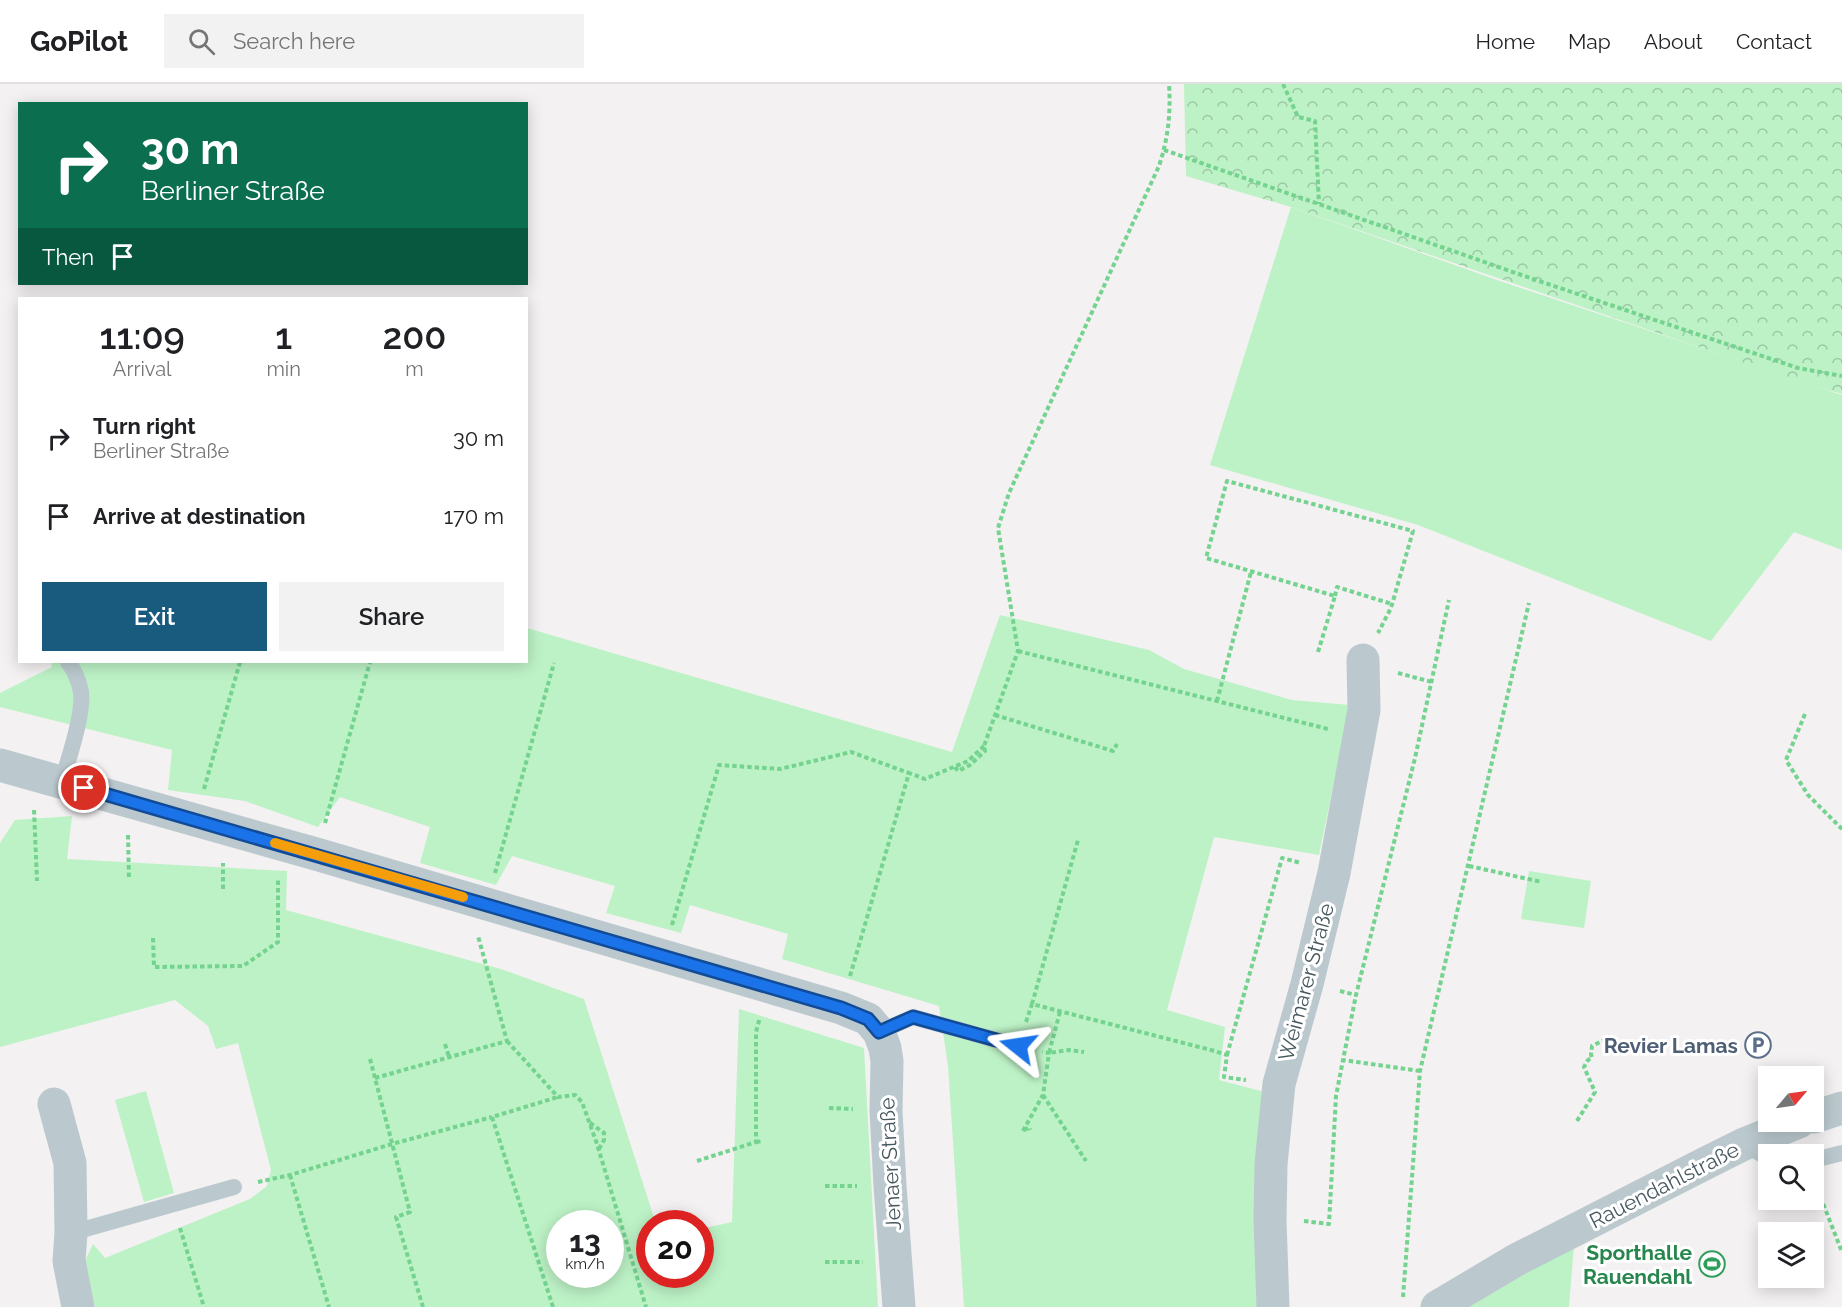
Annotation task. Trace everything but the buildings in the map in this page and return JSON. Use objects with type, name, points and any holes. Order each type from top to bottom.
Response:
[{"type":"street","name":"Weimarer Straße","points":[[1273,1307],[1271,1164],[1279,1084],[1307,984],[1334,873],[1364,710],[1363,660]]},
{"type":"street","points":[[0,765],[316,854],[482,918],[676,961],[858,1013],[876,1028]]},
{"type":"street","name":"Jenaer Straße","points":[[876,1028],[883,1040],[887,1061],[886,1111],[899,1307]]},
{"type":"street","points":[[54,1104],[70,1163],[69,1261],[78,1307]]},
{"type":"street","points":[[1824,1114],[1842,1108]]},
{"type":"street","name":"Rauendahlstraße","points":[[1437,1307],[1516,1260],[1756,1151],[1784,1132]]},
{"type":"lane","points":[[47,778],[79,717],[81,694],[76,673],[70,663]]},
{"type":"lane","points":[[876,1028],[913,1017],[1018,1046]]},
{"type":"lane","points":[[1824,1158],[1842,1153]]},
{"type":"lane","points":[[71,1233],[234,1186]]},
{"type":"path","points":[[676,961],[671,928],[719,765],[780,769],[851,752],[924,779],[955,767],[958,771],[970,765],[985,751],[984,746],[1018,651],[998,528],[1009,493],[1159,166],[1169,124],[1169,84]]},
{"type":"path","points":[[1283,84],[1298,117],[1316,121],[1319,204]]},
{"type":"path","points":[[1164,150],[1533,279],[1798,368],[1842,376]]},
{"type":"path","points":[[1335,596],[1206,558],[1227,481],[1413,531],[1392,604],[1363,660]]},
{"type":"path","points":[[1217,701],[1251,572]]},
{"type":"path","points":[[1318,652],[1337,587],[1392,604]]},
{"type":"path","points":[[1299,1221],[1329,1224],[1336,1096],[1356,995],[1415,758],[1449,600]]},
{"type":"path","points":[[1402,1307],[1420,1071],[1528,603]]},
{"type":"path","points":[[1018,651],[1360,736]]},
{"type":"path","points":[[195,821],[240,663]]},
{"type":"path","points":[[316,854],[370,663]]},
{"type":"path","points":[[554,663],[482,918],[507,1041],[558,1097]]},
{"type":"path","points":[[1400,674],[1432,682]]},
{"type":"path","points":[[1805,714],[1786,760],[1808,795],[1842,829]]},
{"type":"path","points":[[995,715],[1113,751],[1117,744]]},
{"type":"path","points":[[841,1008],[909,772]]},
{"type":"path","points":[[37,880],[47,778]]},
{"type":"path","points":[[127,800],[129,879]]},
{"type":"path","points":[[1018,1046],[1078,840]]},
{"type":"path","points":[[153,938],[154,967],[243,966],[278,942],[279,844]]},
{"type":"path","points":[[1224,1077],[1227,1055],[1282,858]]},
{"type":"path","points":[[1469,866],[1542,882]]},
{"type":"path","points":[[756,1142],[756,1032],[767,988]]},
{"type":"path","points":[[1032,1004],[1227,1055]]},
{"type":"path","points":[[1060,1012],[1049,1053],[1069,1050],[1084,1052]]},
{"type":"path","points":[[1578,1121],[1595,1092],[1584,1067],[1592,1058],[1592,1047],[1610,1037]]},
{"type":"path","points":[[375,1078],[507,1041]]},
{"type":"path","points":[[445,1044],[449,1057]]},
{"type":"path","points":[[370,1059],[410,1212],[396,1217],[423,1307]]},
{"type":"path","points":[[1343,1060],[1420,1071]]},
{"type":"path","points":[[1030,1130],[1029,1127],[1023,1131],[1043,1095],[1046,1069]]},
{"type":"path","points":[[234,1186],[290,1175],[558,1097],[575,1095],[582,1102],[589,1122],[646,1307]]},
{"type":"path","points":[[1043,1095],[1086,1161]]},
{"type":"path","points":[[492,1117],[553,1307]]},
{"type":"path","points":[[589,1122],[604,1133],[604,1140],[598,1150]]},
{"type":"path","points":[[697,1161],[763,1141]]},
{"type":"path","points":[[290,1175],[329,1307]]},
{"type":"path","points":[[173,1205],[204,1307]]},
{"type":"path","points":[[1824,1206],[1842,1252]]},
{"type":"green space","points":[[1184,84],[1842,84],[1842,394],[1803,383],[1291,207],[1186,176]]},
{"type":"green space","points":[[1291,207],[1497,280],[1842,395],[1842,550],[1794,532],[1711,641],[1418,525],[1210,465]]},
{"type":"green space","points":[[1000,615],[1149,650],[1184,669],[1292,700],[1350,705],[1319,855],[1214,837],[1167,1010],[1225,1027],[1219,1080],[1272,1094],[1262,1307],[964,1307],[948,1066],[939,1006],[782,959],[788,934],[690,905],[681,933],[606,913],[615,886],[512,856],[496,885],[420,863],[430,827],[340,797],[318,827],[245,801],[168,790],[172,750],[0,707],[0,693],[52,667],[51,663],[528,663],[528,628],[952,752]]},
{"type":"green space","points":[[72,816],[67,859],[287,871],[286,910],[501,969],[584,999],[652,1210],[636,1210],[636,1288],[714,1288],[714,1226],[732,1222],[739,1009],[864,1048],[878,1307],[95,1307],[85,1261],[93,1244],[105,1258],[250,1199],[267,1186],[271,1170],[238,1043],[216,1049],[208,1026],[175,1000],[0,1047],[0,843],[15,820]]},
{"type":"green space","points":[[1529,871],[1591,881],[1584,928],[1521,919]]},
{"type":"green space","points":[[146,1091],[174,1193],[144,1202],[115,1100]]},
{"type":"green space","points":[[1574,1245],[1569,1307],[1468,1307]]},
{"type":"slow traffic","points":[[275,843],[463,897]]},
{"type":"place","name":"Revier Lamas","points":[[1758,1045]]},
{"type":"place","name":"Sporthalle Rauendahl","points":[[1712,1264]]},
{"type":"route","points":[[84,788],[858,1013],[868,1019],[879,1032],[913,1017],[1018,1046]]}]
